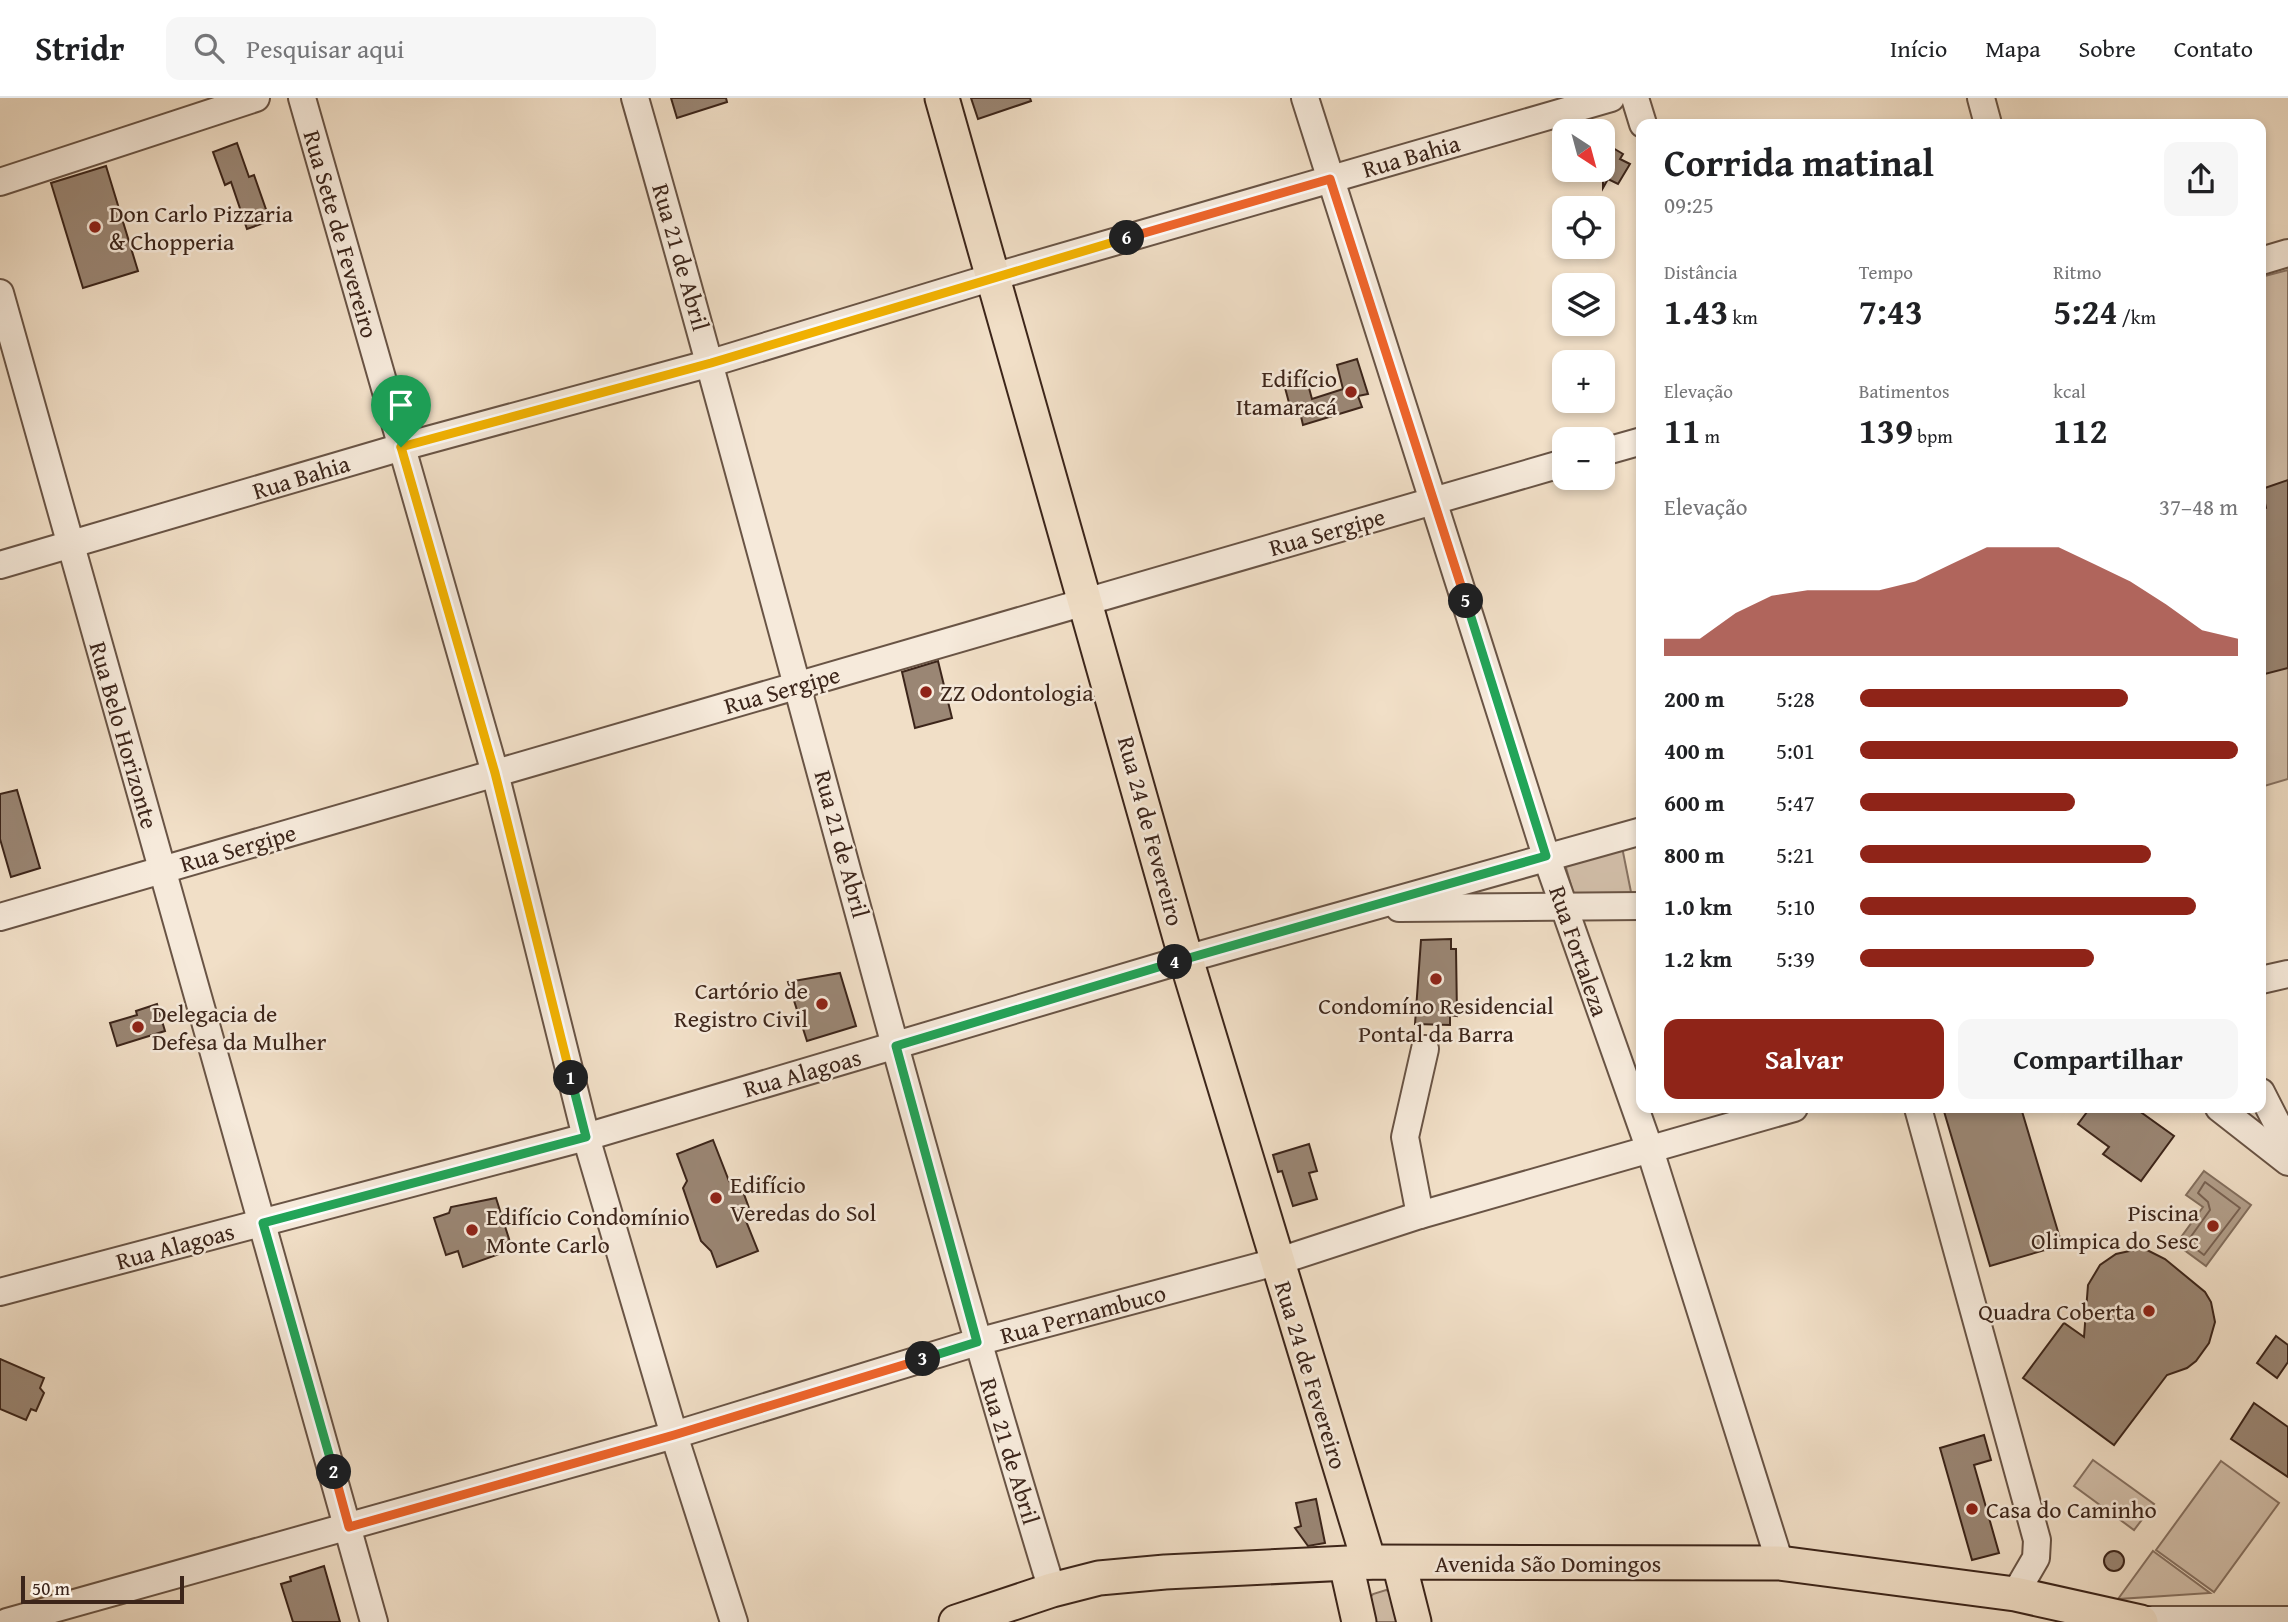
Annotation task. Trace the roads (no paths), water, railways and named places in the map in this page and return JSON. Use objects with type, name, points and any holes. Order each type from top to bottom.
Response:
[{"type":"main road","name":"Rua 24 de Fevereiro","points":[[942,98],[1087,601],[1186,959],[1372,1582],[1414,1622]]},
{"type":"main road","name":"Avenida São Domingos","points":[[956,1622],[1052,1590],[1099,1578],[1165,1572],[1372,1582],[1780,1563],[2015,1594],[2140,1621]]},
{"type":"street","points":[[0,182],[256,98]]},
{"type":"street","name":"Rua Sete de Fevereiro","points":[[302,98],[495,773],[586,1137],[674,1435],[734,1622]]},
{"type":"street","name":"Rua 21 de Abril","points":[[635,98],[711,363],[977,1342],[1052,1590]]},
{"type":"street","name":"Rua Fortaleza","points":[[1305,98],[1546,856],[1636,1111]]},
{"type":"street","name":"Rua Bahia","points":[[0,565],[401,447],[711,363],[993,277],[1611,98]]},
{"type":"street","points":[[1635,98],[1641,119]]},
{"type":"street","points":[[1981,98],[1987,119]]},
{"type":"street","points":[[2266,260],[2288,253]]},
{"type":"street","name":"Rua Belo Horizonte","points":[[0,293],[69,546],[163,869],[374,1622]]},
{"type":"street","points":[[1615,449],[1636,443]]},
{"type":"street","name":"Rua Sergipe","points":[[0,917],[1552,467]]},
{"type":"street","name":"Rua Alagoas","points":[[0,1292],[586,1137],[1186,959],[1636,833]]},
{"type":"street","points":[[1366,909],[1636,906]]},
{"type":"street","points":[[2266,980],[2288,974]]},
{"type":"street","points":[[1420,1215],[1405,1138],[1425,1049]]},
{"type":"street","points":[[2266,1101],[2288,1145]]},
{"type":"street","name":"Rua Fortaleza","points":[[1637,1113],[1780,1563]]},
{"type":"street","name":"Rua Pernambuco","points":[[7,1622],[674,1435],[977,1342],[1276,1262],[1420,1215],[1777,1113]]},
{"type":"street","points":[[1919,1113],[2037,1540],[2036,1558],[2015,1594]]},
{"type":"street","points":[[2235,1113],[2288,1162]]},
{"type":"street","points":[[2140,1621],[2288,1620]]},
{"type":"water","name":"Piscina Olimpica do Sesc","points":[[2204,1171],[2251,1205],[2206,1266],[2176,1244],[2203,1207],[2186,1195]]},
{"type":"place","name":"Don Carlo Pizzaria & Chopperia","points":[[95,227]]},
{"type":"place","name":"Edifício Itamaracá","points":[[1351,392]]},
{"type":"place","name":"ZZ Odontologia","points":[[926,692]]},
{"type":"place","name":"Condomíno Residencial Pontal da Barra","points":[[1436,979]]},
{"type":"place","name":"Cartório de Registro Civil","points":[[822,1004]]},
{"type":"place","name":"Delegacia de Defesa da Mulher","points":[[138,1027]]},
{"type":"place","name":"Edifício Veredas do Sol","points":[[716,1198]]},
{"type":"place","name":"Piscina Olimpica do Sesc","points":[[2213,1226]]},
{"type":"place","name":"Edifício Condomínio Monte Carlo","points":[[472,1230]]},
{"type":"place","name":"Quadra Coberta","points":[[2149,1311]]},
{"type":"place","name":"Casa do Caminho","points":[[1972,1509]]}]
